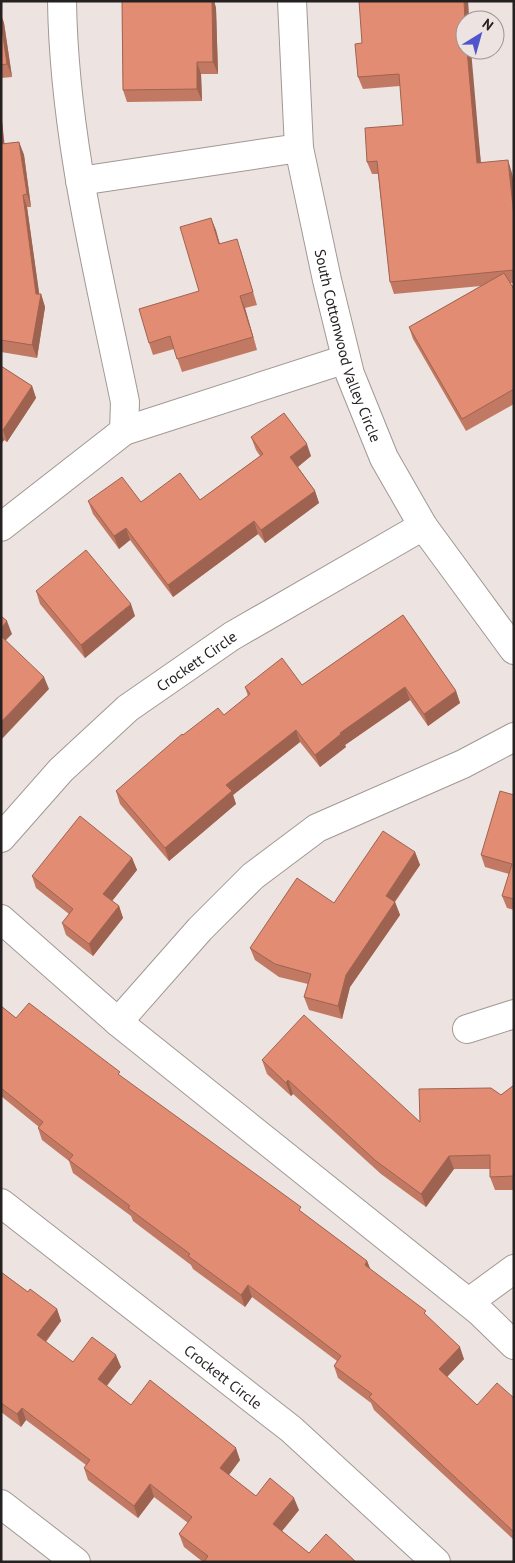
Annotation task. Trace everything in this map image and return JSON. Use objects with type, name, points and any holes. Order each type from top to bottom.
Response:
[{"type":"street","points":[[62,1],[68,91],[80,181],[125,402],[124,431]]},
{"type":"street","name":"South Cottonwood Valley Circle","points":[[292,1],[299,148],[326,280],[350,374],[384,458],[424,526],[514,650]]},
{"type":"street","points":[[80,181],[299,148]]},
{"type":"street","points":[[1,527],[124,431],[346,359]]},
{"type":"street","name":"Crockett Circle","points":[[1,838],[61,770],[128,708],[232,636],[424,526]]},
{"type":"street","points":[[118,1022],[200,929],[253,876],[316,828],[428,780],[514,738]]},
{"type":"street","points":[[1,919],[118,1022],[469,1302],[514,1345]]},
{"type":"street","points":[[468,1030],[514,1014]]},
{"type":"street","name":"Crockett Circle","points":[[1,1202],[291,1429],[436,1562]]},
{"type":"street","points":[[469,1302],[514,1269]]},
{"type":"street","points":[[1,1504],[76,1562]]},
{"type":"building","points":[[122,1],[212,1],[213,62],[197,62],[197,89],[123,90]]},
{"type":"building","points":[[359,1],[464,1],[464,10],[455,10],[455,60],[468,60],[477,163],[508,160],[514,216],[514,270],[390,282],[377,161],[367,162],[365,128],[403,125],[399,74],[358,77],[355,44],[362,43]]},
{"type":"building","points":[[1,22],[7,64],[1,65]]},
{"type":"building","points":[[19,142],[27,194],[23,195],[36,294],[41,294],[32,345],[1,340],[1,144]]},
{"type":"building","points":[[211,218],[219,244],[237,239],[253,292],[240,296],[253,337],[177,359],[170,336],[149,343],[139,309],[199,291],[180,227]]},
{"type":"building","points":[[504,273],[514,289],[514,389],[462,419],[409,327]]},
{"type":"building","points":[[1,366],[32,386],[3,430],[1,429]]},
{"type":"building","points":[[284,413],[307,444],[290,457],[315,491],[261,530],[254,521],[168,585],[126,528],[114,536],[88,501],[122,477],[141,502],[180,473],[200,500],[263,454],[251,437]]},
{"type":"building","points":[[86,550],[131,604],[81,645],[36,591]]},
{"type":"building","points":[[403,615],[456,691],[424,714],[405,687],[340,733],[315,755],[296,730],[226,785],[232,791],[165,848],[116,791],[182,734],[218,708],[224,715],[250,694],[245,687],[282,658],[302,685]]},
{"type":"building","points":[[1,616],[7,621],[1,628]]},
{"type":"building","points":[[1,636],[44,677],[1,722]]},
{"type":"building","points":[[500,791],[514,795],[514,899],[502,896],[512,864],[481,855]]},
{"type":"building","points":[[80,816],[132,858],[103,894],[119,906],[89,944],[62,923],[73,909],[32,876]]},
{"type":"building","points":[[383,831],[415,852],[386,896],[395,902],[346,975],[338,1006],[304,997],[311,974],[275,964],[250,948],[297,878],[334,903]]},
{"type":"building","points":[[29,1003],[120,1072],[118,1074],[301,1207],[299,1210],[367,1261],[365,1265],[426,1311],[424,1313],[460,1347],[439,1369],[477,1405],[497,1383],[514,1398],[514,1532],[369,1397],[372,1394],[334,1366],[341,1356],[248,1285],[241,1295],[188,1256],[190,1254],[128,1208],[130,1206],[69,1160],[73,1155],[38,1128],[43,1122],[1,1088],[1,1006],[16,1018]]},
{"type":"building","points":[[304,1015],[420,1122],[419,1089],[491,1088],[501,1095],[514,1085],[514,1176],[490,1177],[490,1155],[449,1156],[421,1194],[376,1161],[288,1080],[286,1083],[262,1060]]},
{"type":"building","points":[[1,1272],[28,1292],[30,1289],[57,1309],[37,1335],[73,1362],[92,1337],[116,1355],[98,1379],[131,1405],[150,1380],[236,1448],[220,1468],[256,1496],[270,1478],[294,1498],[273,1524],[309,1553],[326,1534],[356,1562],[204,1562],[208,1556],[179,1534],[192,1517],[150,1484],[134,1506],[84,1468],[90,1460],[22,1408],[17,1414],[1,1403]]}]
